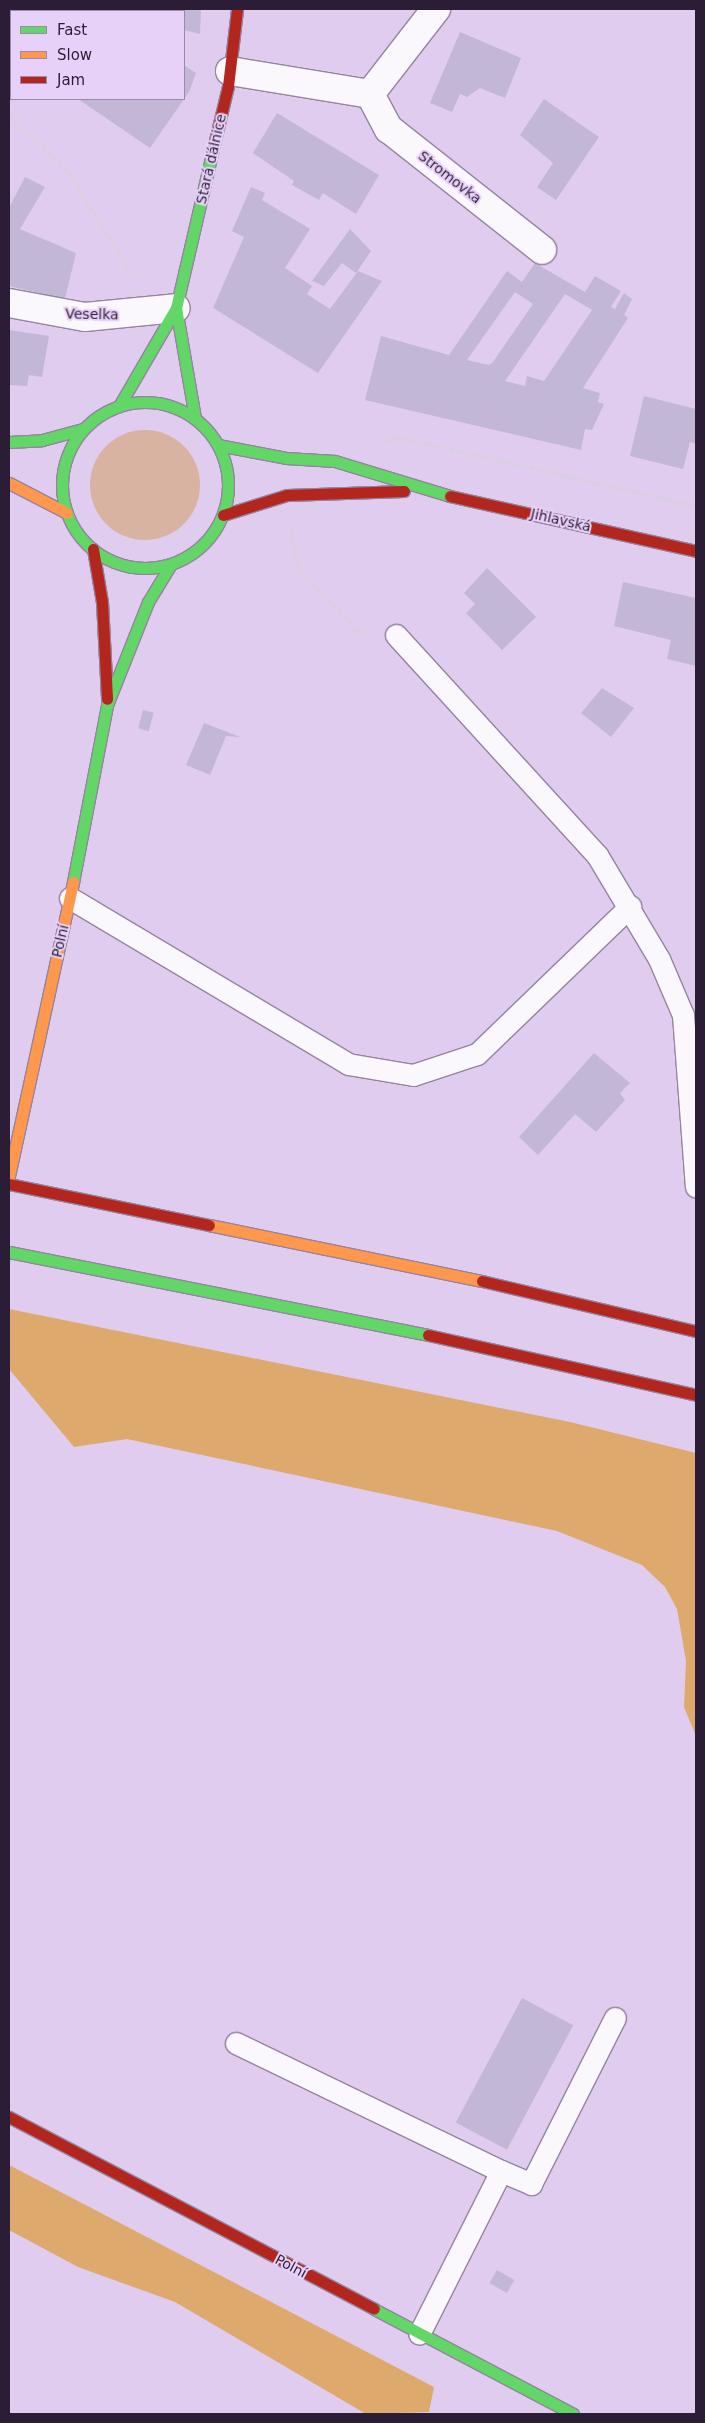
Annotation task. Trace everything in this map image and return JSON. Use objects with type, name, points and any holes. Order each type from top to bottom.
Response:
[{"type":"main road","name":"Stará dálnice","points":[[119,406],[176,308],[230,71],[237,9]]},
{"type":"main road","name":"Stará dálnice","points":[[176,308],[195,418]]},
{"type":"main road","points":[[9,442],[42,440],[84,429],[119,406],[146,402],[172,406],[195,418],[218,445],[227,468],[228,492],[223,515],[210,537],[171,564],[144,568],[117,563],[93,549],[67,513],[9,483]]},
{"type":"main road","points":[[67,513],[64,469],[84,429]]},
{"type":"main road","name":"Jihlavská","points":[[218,445],[286,458],[335,461],[426,490],[696,551]]},
{"type":"main road","name":"Jihlavská","points":[[223,515],[287,495],[426,490]]},
{"type":"main road","name":"Polní","points":[[93,549],[102,602],[107,705]]},
{"type":"main road","name":"Polní","points":[[9,1176],[70,898],[107,705],[148,602],[171,564]]},
{"type":"main road","points":[[9,1184],[101,1202],[696,1331]]},
{"type":"main road","points":[[9,1252],[497,1349],[696,1396]]},
{"type":"main road","name":"Polní","points":[[9,2117],[574,2414]]},
{"type":"street","points":[[230,71],[370,94],[436,9]]},
{"type":"street","name":"Stromovka","points":[[370,94],[389,129],[542,250]]},
{"type":"street","name":"Veselka","points":[[9,303],[94,317],[176,308]]},
{"type":"lane","points":[[396,635],[558,808],[597,855],[630,906],[683,1015],[696,1187]]},
{"type":"lane","points":[[70,898],[348,1064],[412,1075],[477,1054],[630,906]]},
{"type":"lane","points":[[236,2043],[531,2184],[615,2018]]},
{"type":"lane","points":[[419,2334],[501,2171]]},
{"type":"path","points":[[9,116],[70,174],[118,251]]},
{"type":"path","points":[[382,443],[398,437],[696,506]]},
{"type":"path","points":[[290,519],[294,555],[305,573],[358,632],[396,635]]},
{"type":"shaded area","points":[[145,430],[156,431],[166,435],[184,446],[195,464],[199,474],[199,496],[195,506],[184,524],[166,535],[156,539],[145,540],[134,539],[124,535],[106,524],[95,506],[91,496],[90,485],[91,474],[95,464],[106,446],[124,435],[134,431]]},
{"type":"shaded area","points":[[9,1309],[570,1422],[696,1453],[696,1736],[684,1707],[686,1661],[677,1609],[665,1587],[642,1565],[557,1531],[127,1439],[74,1447],[9,1369]]},
{"type":"shaded area","points":[[9,2165],[434,2387],[429,2412],[366,2414],[175,2302],[78,2267],[9,2230]]},
{"type":"building","points":[[96,9],[142,9],[118,10]]},
{"type":"building","points":[[143,9],[164,9],[152,10]]},
{"type":"building","points":[[177,9],[201,9],[200,34],[185,30],[185,10]]},
{"type":"building","points":[[460,32],[521,58],[505,98],[480,88],[467,97],[460,94],[452,112],[430,103]]},
{"type":"building","points":[[185,66],[196,73],[185,98]]},
{"type":"building","points":[[544,99],[599,137],[556,200],[537,187],[553,163],[520,135]]},
{"type":"building","points":[[79,100],[183,100],[150,148]]},
{"type":"building","points":[[277,113],[379,175],[356,214],[323,193],[319,200],[292,185],[294,181],[253,153]]},
{"type":"building","points":[[25,177],[45,187],[20,229],[76,253],[65,299],[9,286],[9,208]]},
{"type":"building","points":[[251,187],[265,193],[262,200],[310,229],[285,268],[312,286],[307,294],[330,309],[358,271],[382,281],[318,373],[213,308],[244,237],[232,231]]},
{"type":"building","points":[[350,229],[371,251],[356,273],[342,263],[324,286],[312,281]]},
{"type":"building","points":[[535,263],[585,292],[595,276],[621,291],[611,307],[615,309],[624,293],[632,299],[624,315],[628,318],[583,388],[600,393],[598,402],[604,404],[592,430],[585,429],[581,450],[365,400],[381,336],[449,355],[507,271],[522,282]],"holes":[[[515,292],[533,304],[493,362],[489,365],[467,360]],[[565,294],[592,310],[544,381],[527,376],[525,386],[505,381]]]},
{"type":"building","points":[[9,330],[49,336],[42,377],[29,375],[27,386],[9,385]]},
{"type":"building","points":[[644,396],[696,409],[696,444],[690,442],[683,469],[630,456]]},
{"type":"building","points":[[487,568],[536,617],[502,650],[466,613],[475,604],[464,593]]},
{"type":"building","points":[[623,582],[696,598],[696,666],[667,659],[671,640],[614,626]]},
{"type":"building","points":[[602,688],[634,708],[611,737],[581,713]]},
{"type":"building","points":[[143,710],[154,713],[149,731],[138,728]]},
{"type":"building","points":[[204,723],[240,737],[226,736],[210,775],[186,765]]},
{"type":"building","points":[[594,1053],[630,1083],[620,1093],[625,1100],[596,1132],[575,1114],[538,1155],[519,1137]]},
{"type":"building","points":[[522,1998],[573,2025],[507,2150],[456,2122]]},
{"type":"building","points":[[497,2270],[514,2280],[507,2293],[490,2283]]},
{"type":"traffic: fast","points":[[119,406],[176,308],[211,157]]},
{"type":"traffic: fast","points":[[176,308],[195,418]]},
{"type":"traffic: fast","points":[[145,402],[169,406],[184,412],[209,433],[218,446],[224,461],[228,485],[224,509],[218,524],[197,549],[184,558],[169,564],[145,568],[121,564],[106,558],[81,537],[72,524],[66,509],[62,485],[66,461],[72,446],[93,421],[106,412],[121,406],[145,402]]},
{"type":"traffic: fast","points":[[9,442],[42,440],[83,429]]},
{"type":"traffic: fast","points":[[218,445],[286,458],[335,461],[450,496]]},
{"type":"traffic: fast","points":[[73,882],[107,705],[148,602],[171,564]]},
{"type":"traffic: fast","points":[[9,1252],[428,1335]]},
{"type":"traffic: fast","points":[[374,2309],[573,2414]]},
{"type":"traffic: slow","points":[[9,483],[67,513]]},
{"type":"traffic: slow","points":[[9,1176],[73,882]]},
{"type":"traffic: slow","points":[[209,1225],[482,1281]]},
{"type":"traffic: jam","points":[[211,157],[228,86],[237,9]]},
{"type":"traffic: jam","points":[[223,515],[287,495],[404,491]]},
{"type":"traffic: jam","points":[[450,496],[696,551]]},
{"type":"traffic: jam","points":[[93,549],[102,602],[107,699]]},
{"type":"traffic: jam","points":[[9,1184],[209,1225]]},
{"type":"traffic: jam","points":[[482,1281],[696,1331]]},
{"type":"traffic: jam","points":[[428,1335],[696,1395]]},
{"type":"traffic: jam","points":[[9,2117],[374,2309]]}]
